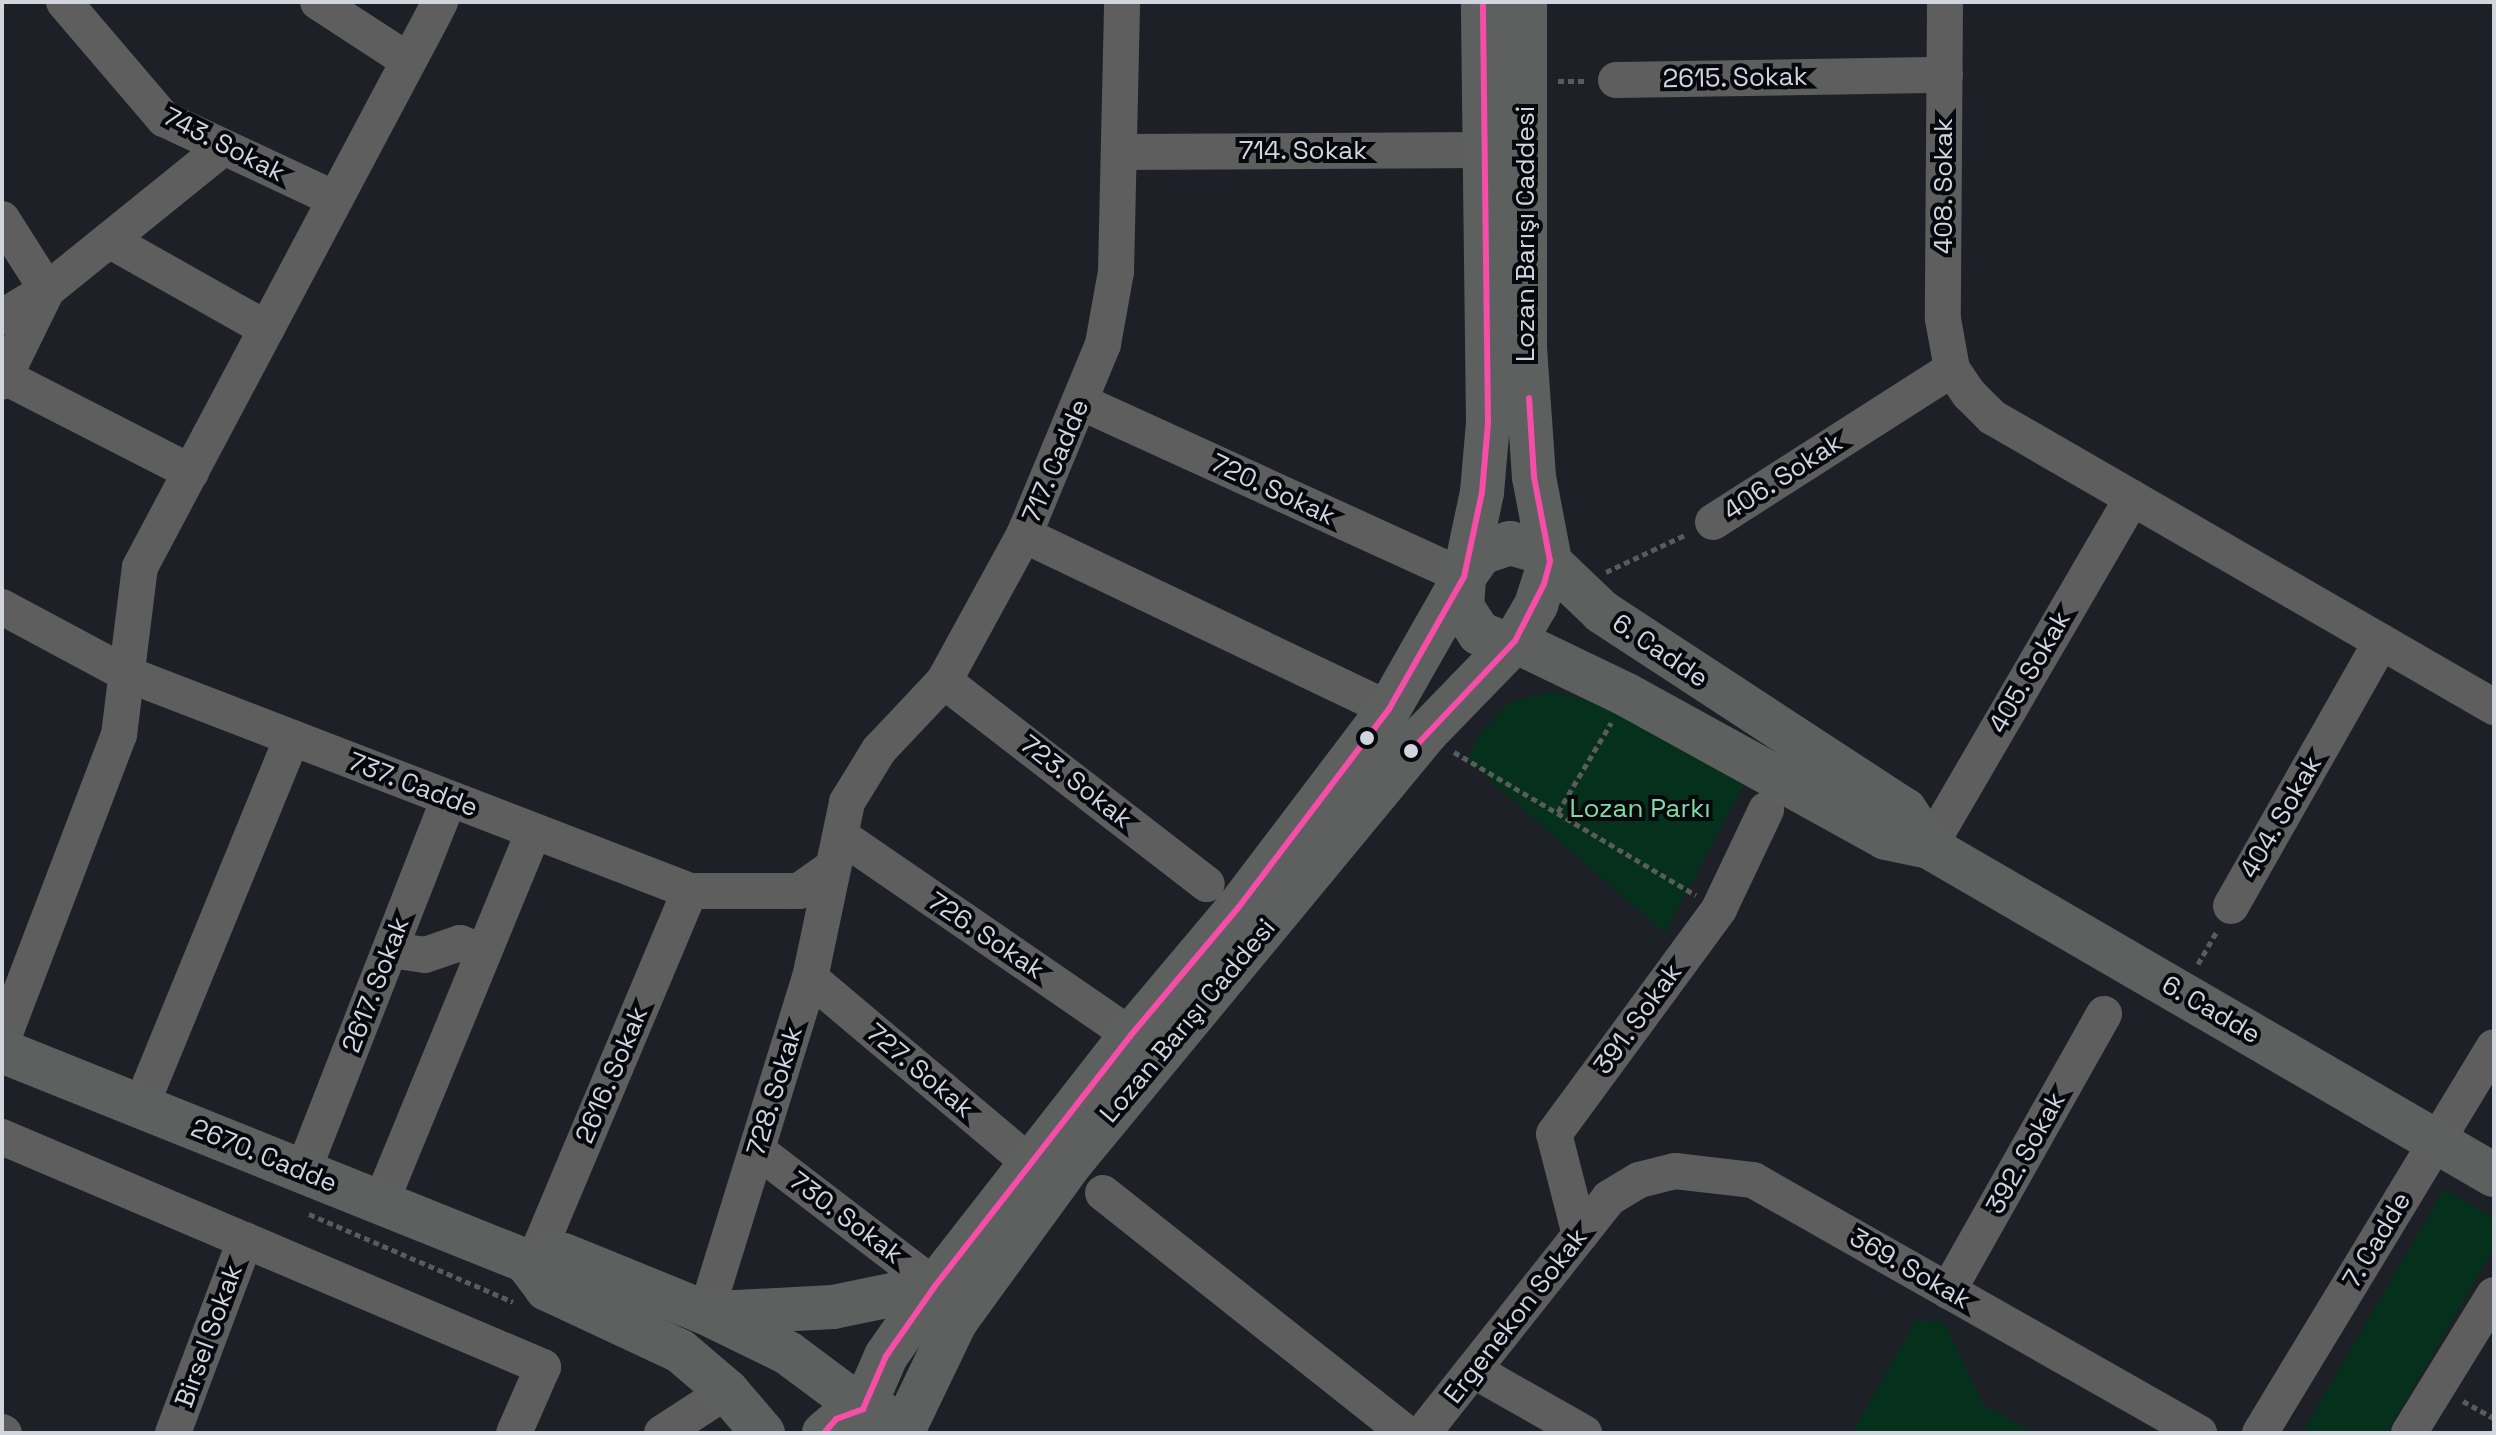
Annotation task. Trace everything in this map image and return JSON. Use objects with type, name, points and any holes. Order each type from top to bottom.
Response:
[{"type":"main road","name":"Lozan Barışı Caddesi","points":[[1483,2],[1488,423],[1482,492],[1464,577],[1462,607],[1469,621],[1492,640],[1515,641]]},
{"type":"main road","name":"Lozan Barışı Caddesi","points":[[904,1432],[956,1321],[1070,1164],[1420,739],[1515,641],[1536,605],[1550,561],[1534,477],[1525,348],[1525,2]]},
{"type":"main road","name":"Lozan Barışı Caddesi","points":[[863,1409],[886,1356],[935,1286],[1131,1035],[1238,908],[1389,709],[1471,563],[1495,546],[1524,545],[1550,561]]},
{"type":"main road","name":"6. Cadde","points":[[1550,561],[1614,620],[1905,810],[1929,847]]},
{"type":"main road","name":"6. Cadde","points":[[1515,641],[1627,695],[1886,838],[1929,847],[2494,1175]]},
{"type":"main road","name":"2670. Cadde","points":[[2,1051],[141,1106],[300,1190],[381,1202],[530,1260],[564,1255],[706,1313],[788,1353],[863,1409],[893,1419],[904,1432]]},
{"type":"main road","name":"2670. Cadde","points":[[530,1260],[547,1289],[680,1351],[727,1391],[763,1433]]},
{"type":"main road","points":[[706,1313],[833,1307],[935,1286]]},
{"type":"main road","points":[[824,1433],[836,1419],[863,1409]]},
{"type":"street","name":"743. Sokak","points":[[64,2],[153,109],[223,148],[335,199]]},
{"type":"street","points":[[318,2],[409,61]]},
{"type":"street","points":[[2,1041],[119,735],[140,567],[440,2]]},
{"type":"street","name":"717. Cadde","points":[[837,852],[857,781],[944,681],[1024,535],[1083,403],[1112,306],[1121,152],[1122,2]]},
{"type":"street","name":"408. Sokak","points":[[1945,2],[1943,319],[1952,369]]},
{"type":"street","name":"2615. Sokak","points":[[1616,80],[1945,75]]},
{"type":"street","points":[[2,317],[47,290],[223,148]]},
{"type":"street","name":"714. Sokak","points":[[1121,152],[1485,150]]},
{"type":"street","points":[[2,219],[47,290]]},
{"type":"street","points":[[109,240],[267,329]]},
{"type":"street","points":[[47,290],[3,380],[191,472]]},
{"type":"street","points":[[1952,369],[1992,417],[2494,707]]},
{"type":"street","name":"406. Sokak","points":[[1713,522],[1952,369]]},
{"type":"street","name":"720. Sokak","points":[[1083,403],[1464,577]]},
{"type":"street","name":"405. Sokak","points":[[1929,847],[2132,498]]},
{"type":"street","points":[[1024,535],[1389,709]]},
{"type":"street","name":"737. Cadde","points":[[2,609],[127,674],[690,891],[799,891],[837,852]]},
{"type":"street","name":"404. Sokak","points":[[2231,906],[2381,642]]},
{"type":"street","name":"723. Sokak","points":[[944,681],[1207,884]]},
{"type":"street","points":[[141,1106],[292,738]]},
{"type":"street","name":"2617. Sokak","points":[[300,1190],[449,799]]},
{"type":"street","name":"391. Sokak","points":[[1580,1235],[1554,1134],[1719,909],[1766,810]]},
{"type":"street","points":[[381,1202],[534,831]]},
{"type":"street","name":"728. Sokak","points":[[706,1313],[810,978],[837,852]]},
{"type":"street","name":"726. Sokak","points":[[837,852],[1131,1035]]},
{"type":"street","name":"2616. Sokak","points":[[530,1260],[690,891]]},
{"type":"street","points":[[390,950],[425,955],[460,943],[482,952]]},
{"type":"street","name":"727. Sokak","points":[[810,978],[1031,1164]]},
{"type":"street","name":"392. Sokak","points":[[1948,1291],[2104,1014]]},
{"type":"street","name":"7. Cadde","points":[[2260,1433],[2494,1047]]},
{"type":"street","points":[[2,1137],[543,1367],[514,1433]]},
{"type":"street","name":"730. Sokak","points":[[757,1150],[935,1286]]},
{"type":"street","name":"369. Sokak","points":[[1609,1198],[1639,1180],[1675,1171],[1753,1180],[2199,1433]]},
{"type":"street","points":[[1103,1193],[1406,1433]]},
{"type":"street","name":"Ergenekon Sokak","points":[[1423,1433],[1609,1198]]},
{"type":"street","name":"Birsel Sokak","points":[[173,1433],[245,1240]]},
{"type":"street","points":[[2409,1433],[2494,1295]]},
{"type":"street","points":[[1473,1370],[1584,1433]]},
{"type":"street","points":[[662,1433],[727,1391]]},
{"type":"path","points":[[1525,82],[1616,80]]},
{"type":"path","name":"406. Sokak","points":[[1606,572],[1713,522]]},
{"type":"path","points":[[1558,812],[1627,695]]},
{"type":"path","points":[[1442,746],[1719,909]]},
{"type":"path","name":"404. Sokak","points":[[2181,993],[2231,906]]},
{"type":"path","points":[[300,1190],[529,1309]]},
{"type":"green space","name":"Lozan Parkı","points":[[1550,691],[1598,703],[1749,775],[1665,933],[1467,760],[1479,736],[1508,703]]},
{"type":"green space","points":[[2444,1189],[2494,1218],[2494,1248],[2387,1433],[2302,1433]]},
{"type":"green space","points":[[1916,1320],[1944,1322],[1984,1405],[2034,1433],[1852,1433]]},
{"type":"transit line","points":[[824,1433],[836,1419],[863,1409],[886,1356],[935,1286],[1131,1035],[1238,908],[1389,709],[1464,577],[1482,492],[1488,423],[1483,2]]},
{"type":"transit line","points":[[1411,751],[1515,641],[1544,584],[1550,561],[1534,477],[1529,398]]}]
